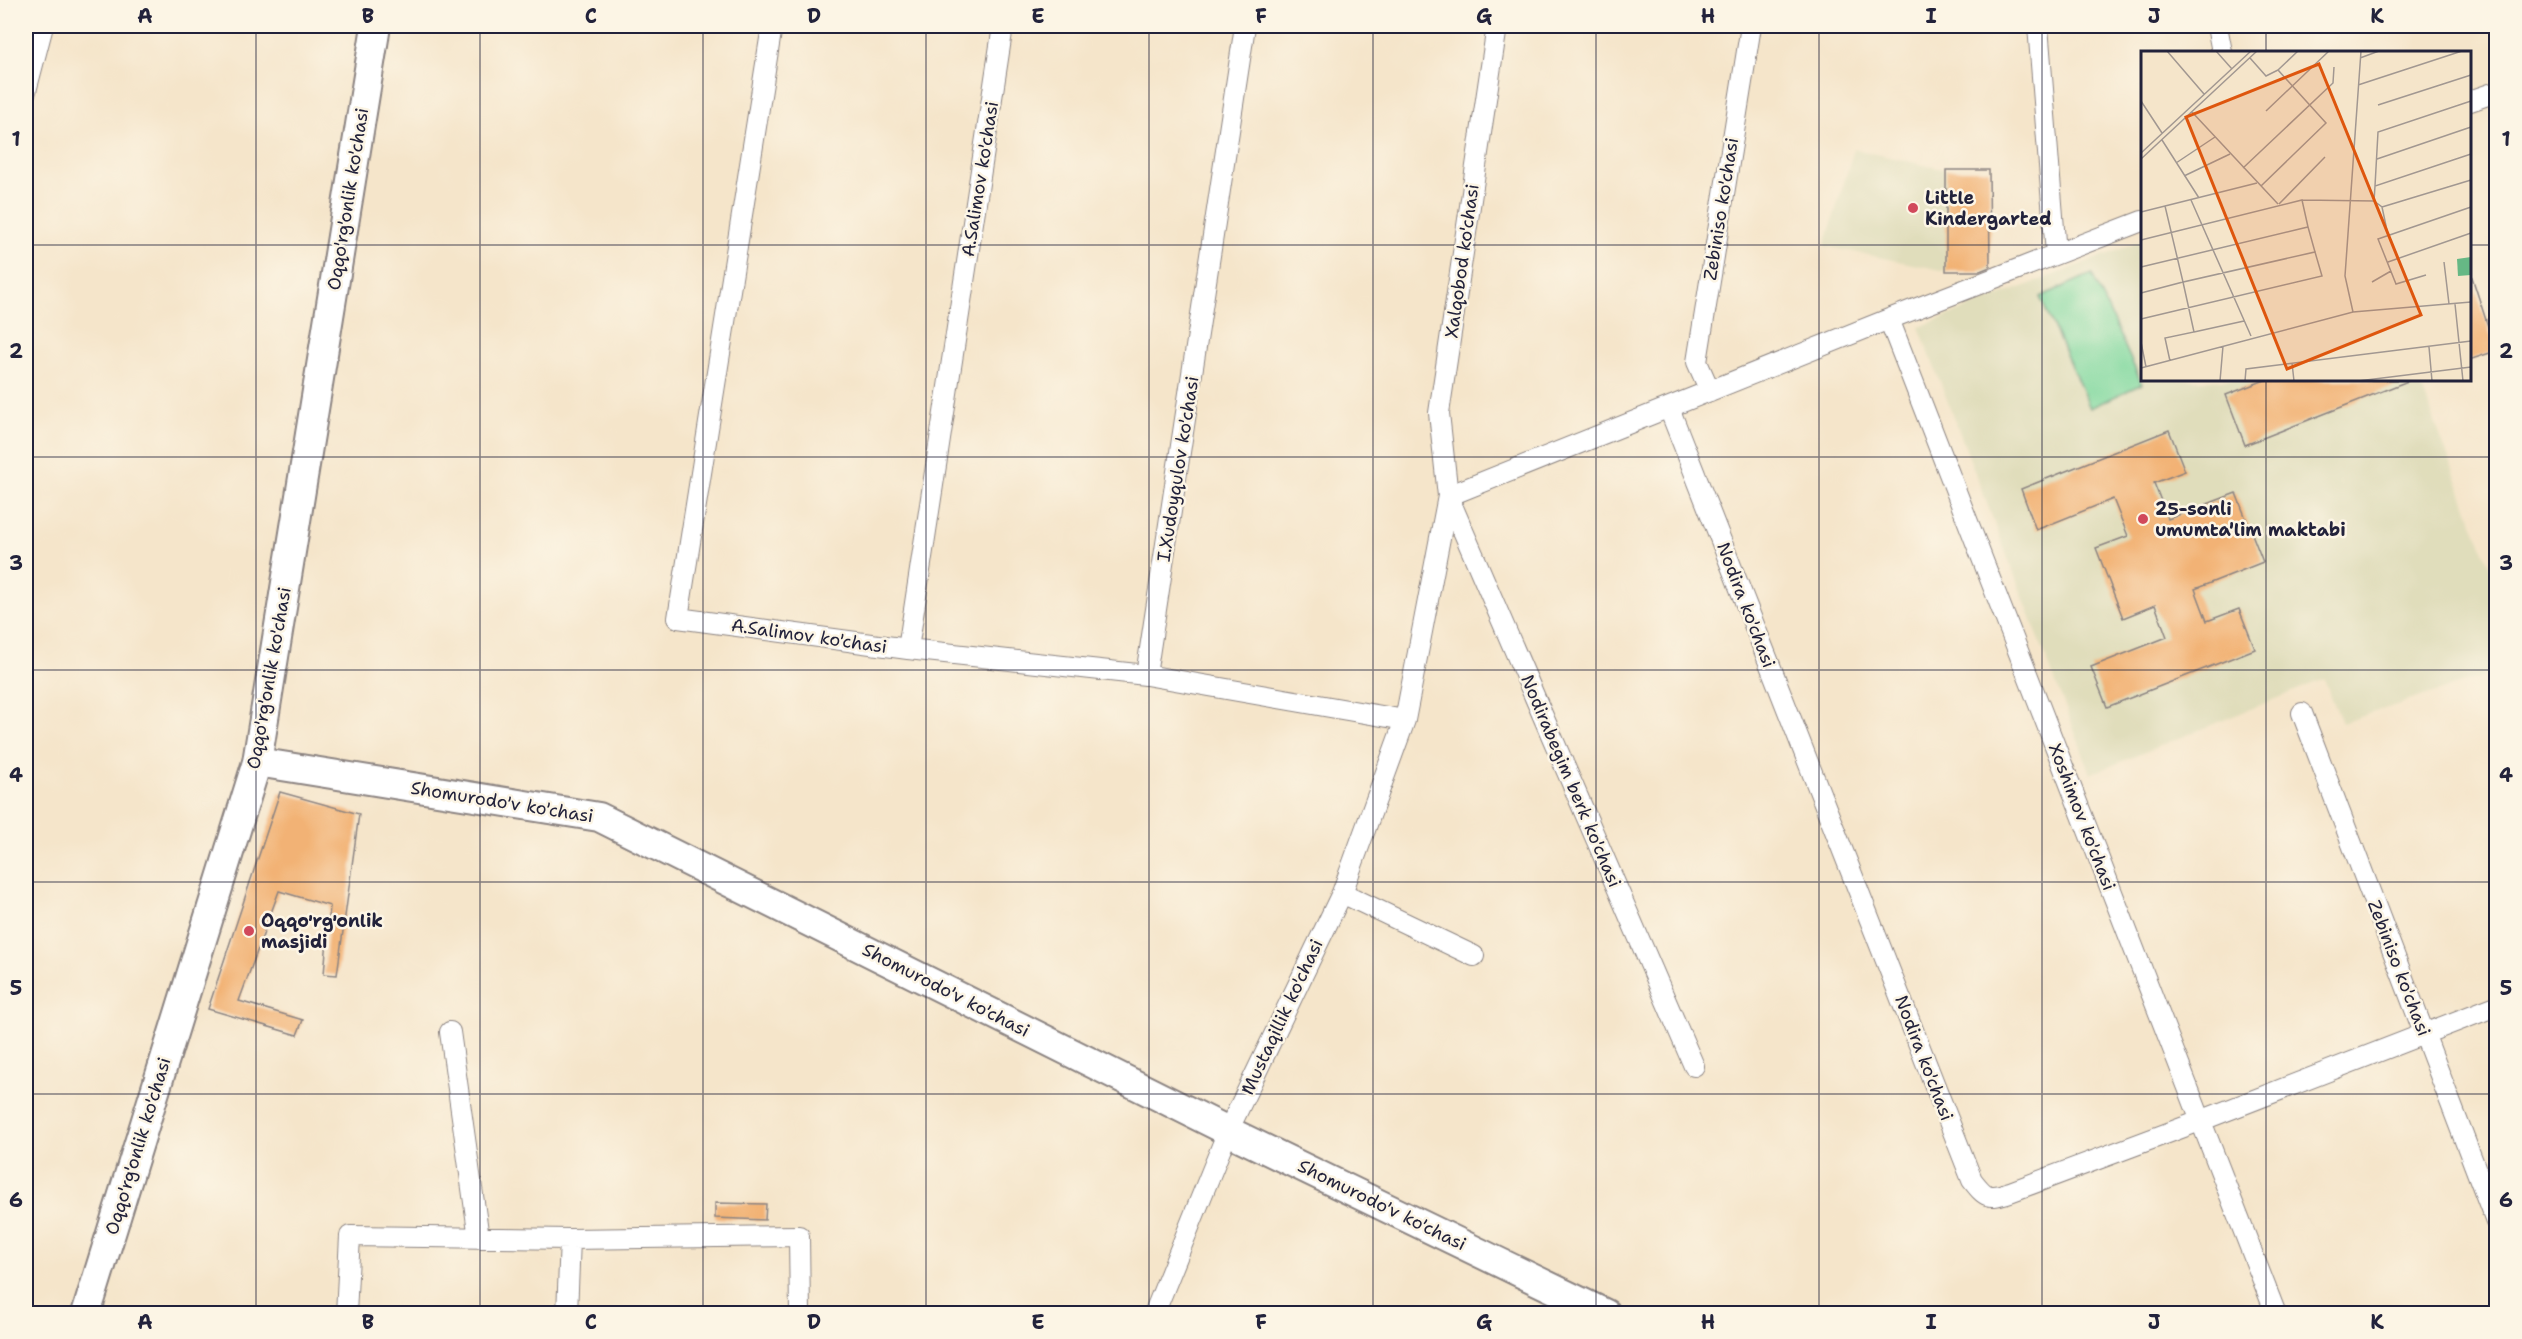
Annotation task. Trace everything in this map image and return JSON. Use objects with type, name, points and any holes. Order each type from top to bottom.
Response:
[{"type":"street","points":[[26,91],[30,58],[43,26]]},
{"type":"street","name":"Oqqo'rg'onlik ko'chasi","points":[[86,1314],[257,762],[376,26]]},
{"type":"street","name":"A.Salimov ko'chasi","points":[[772,26],[678,618],[908,649],[1003,26]]},
{"type":"street","name":"I.Xudoyqulov ko'chasi","points":[[1146,675],[1245,26]]},
{"type":"street","name":"Xalqobod ko'chasi","points":[[1448,496],[1439,413],[1497,26]]},
{"type":"street","name":"Zebiniso ko'chasi","points":[[1710,391],[1697,362],[1751,26]]},
{"type":"street","points":[[2038,26],[2056,254]]},
{"type":"street","points":[[2217,26],[2222,51]]},
{"type":"street","points":[[2471,100],[2496,92]]},
{"type":"street","points":[[1448,496],[1889,319],[2141,221]]},
{"type":"street","name":"Xoshimov ko'chasi","points":[[1889,319],[2277,1314]]},
{"type":"street","name":"Nodira ko'chasi","points":[[1668,408],[1972,1180],[1984,1195],[1993,1198],[2200,1121],[2496,1005]]},
{"type":"street","name":"Mustaqillik ko'chasi","points":[[1154,1314],[1228,1131],[1342,893],[1405,720],[1448,496]]},
{"type":"street","name":"Nodirabegim berk ko'chasi","points":[[1448,496],[1694,1066]]},
{"type":"street","points":[[908,649],[1146,675],[1405,720]]},
{"type":"street","name":"Zebiniso ko'chasi","points":[[2302,713],[2496,1222]]},
{"type":"street","name":"Shomurodo'v ko'chasi","points":[[257,762],[599,817],[1228,1131],[1606,1314]]},
{"type":"street","points":[[1342,893],[1474,956]]},
{"type":"street","points":[[450,1032],[479,1238]]},
{"type":"street","points":[[346,1314],[350,1236],[570,1239],[799,1236],[800,1314]]},
{"type":"street","points":[[567,1314],[570,1239]]},
{"type":"shaded area","name":"Little Kindergarted","points":[[1854,149],[1946,170],[1989,170],[1990,271],[1946,271],[1825,246]]},
{"type":"shaded area","name":"25-sonli umumta'lim maktabi","points":[[2141,241],[2141,381],[2419,381],[2496,583],[2496,672],[2342,723],[2324,679],[2091,774],[1919,327]]},
{"type":"green space","points":[[2092,274],[2142,384],[2090,408],[2040,297]]},
{"type":"building","points":[[1946,170],[1989,170],[1990,267],[1980,271],[1946,271]]},
{"type":"building","points":[[2471,277],[2496,351],[2471,359]]},
{"type":"building","points":[[2262,381],[2408,381],[2245,445],[2226,395]]},
{"type":"building","points":[[2169,430],[2185,471],[2154,483],[2168,519],[2236,493],[2263,562],[2195,589],[2207,621],[2239,609],[2255,649],[2107,707],[2091,667],[2167,637],[2155,605],[2123,618],[2096,548],[2128,536],[2113,499],[2036,530],[2021,489]]},
{"type":"building","name":"Oqqo'rg'onlik masjidi","points":[[280,792],[359,814],[337,975],[324,974],[330,906],[279,891],[239,1001],[303,1020],[297,1035],[208,1009]]},
{"type":"building","points":[[715,1203],[766,1204],[765,1220],[715,1218]]},
{"type":"place","name":"Little Kindergarted","points":[[1913,208]]},
{"type":"place","name":"25-sonli umumta'lim maktabi","points":[[2143,519]]},
{"type":"place","name":"Oqqo'rg'onlik masjidi","points":[[249,931]]}]
